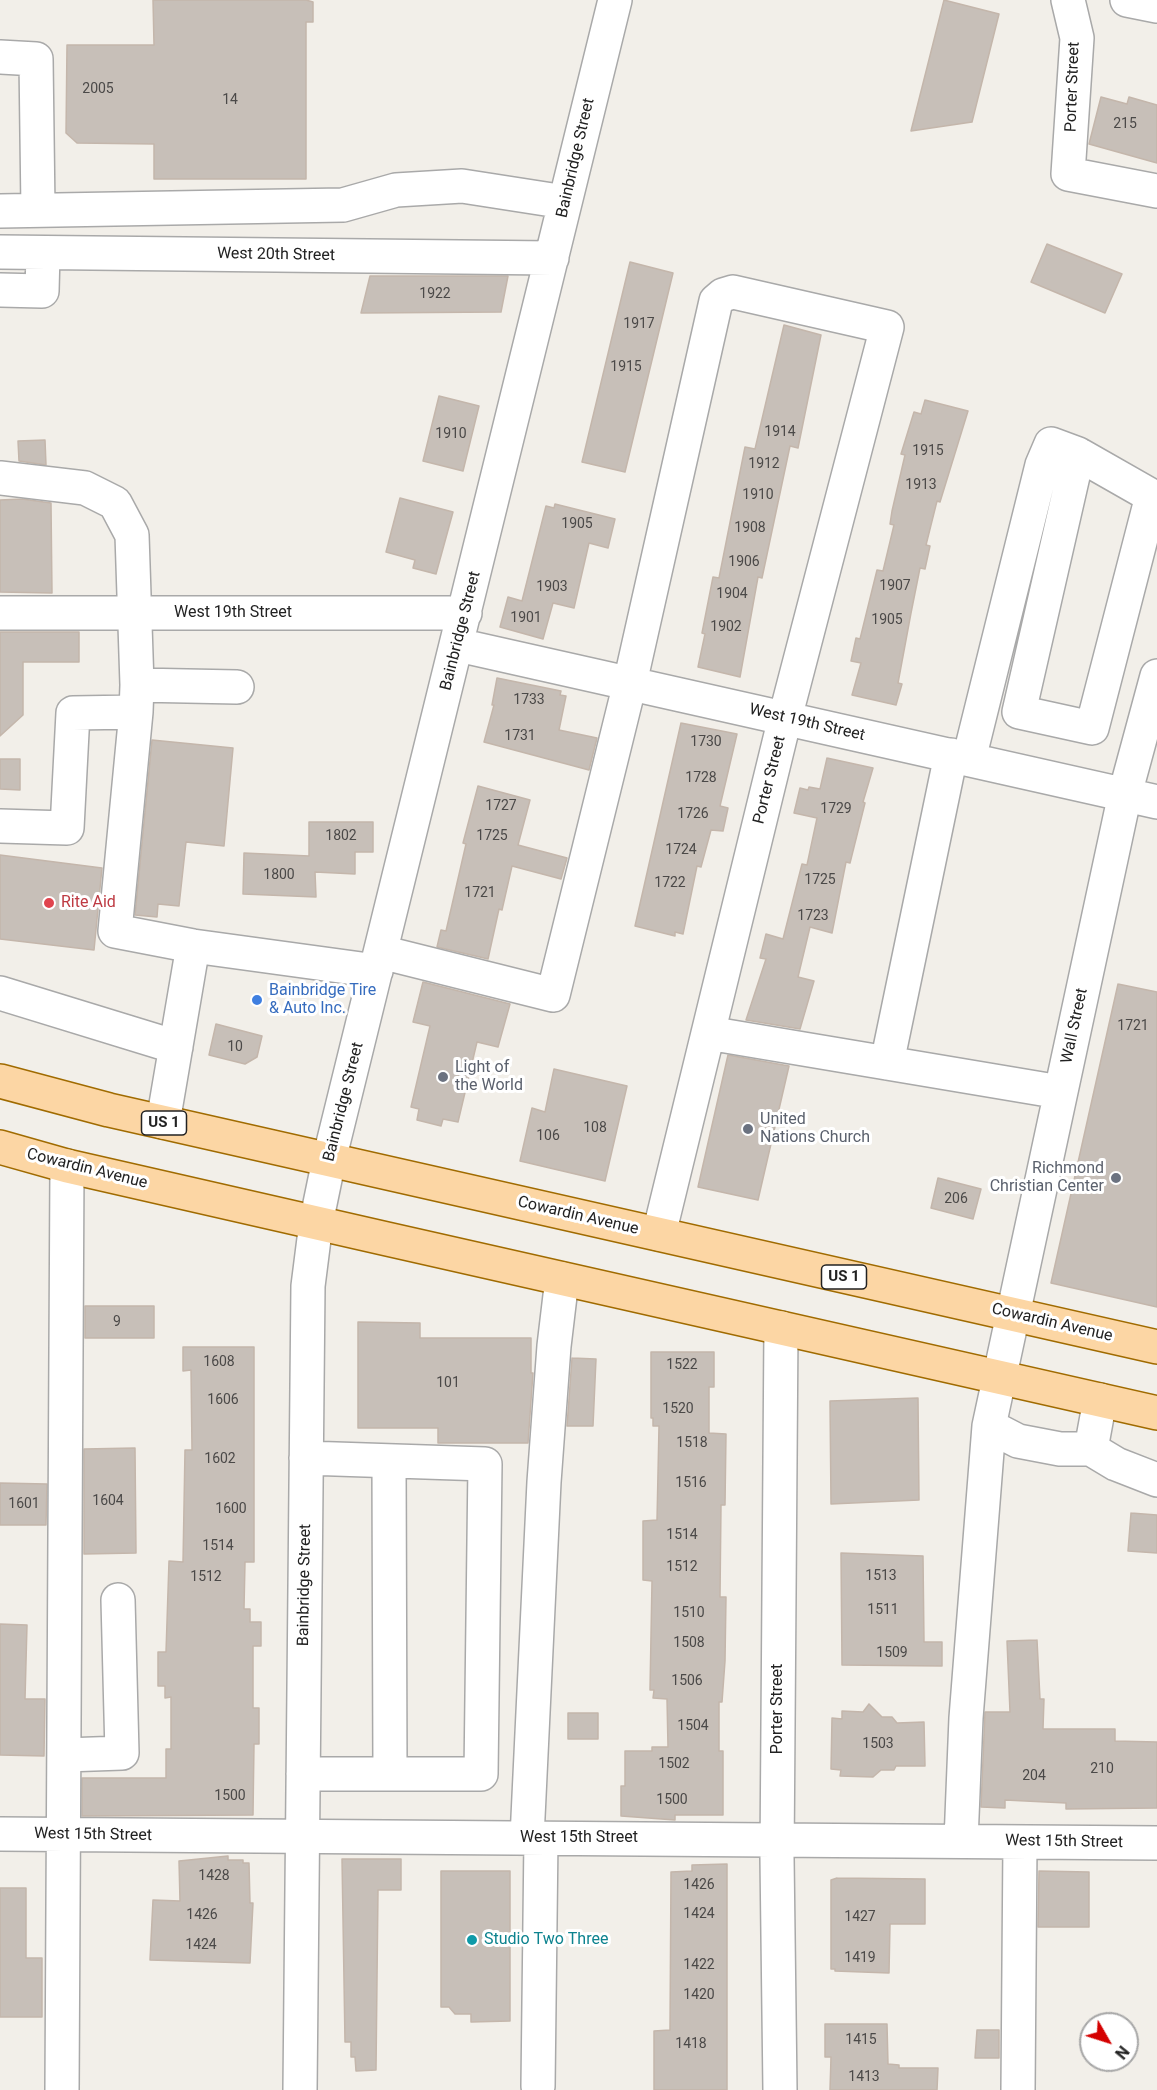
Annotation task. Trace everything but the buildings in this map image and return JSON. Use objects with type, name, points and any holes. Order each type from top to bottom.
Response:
[{"type":"main road","name":"Cowardin Avenue","points":[[0,1081],[163,1122],[1157,1347]]},
{"type":"main road","name":"Cowardin Avenue","points":[[0,1147],[67,1166],[1157,1413]]},
{"type":"street","name":"Bainbridge Street","points":[[300,2090],[308,1286],[316,1223],[329,1160],[458,645],[615,0]]},
{"type":"street","name":"Porter Street","points":[[1068,0],[1077,38],[1068,174],[1157,191]]},
{"type":"street","points":[[1127,0],[1157,6]]},
{"type":"street","points":[[0,57],[36,58],[38,210]]},
{"type":"street","points":[[0,211],[343,205],[396,190],[462,186],[565,202]]},
{"type":"street","points":[[343,205],[346,256]]},
{"type":"street","name":"West 20th Street","points":[[0,252],[552,258]]},
{"type":"street","points":[[0,290],[42,291],[43,253]]},
{"type":"street","name":"Porter Street","points":[[630,683],[716,301],[723,295],[733,292],[887,327],[785,718],[659,1234]]},
{"type":"street","points":[[886,1064],[960,757],[982,704],[1042,465],[1051,444],[1078,454],[1155,497],[1092,728],[982,704]]},
{"type":"street","points":[[1019,712],[1078,454]]},
{"type":"street","points":[[0,478],[85,488],[115,503],[132,535],[137,698],[115,931],[193,946],[379,961],[553,995],[630,683]]},
{"type":"street","name":"West 19th Street","points":[[0,613],[465,613]]},
{"type":"street","name":"West 19th Street","points":[[458,645],[1157,802]]},
{"type":"street","name":"Wall Street","points":[[961,1841],[966,1718],[989,1426],[1125,794],[1157,676]]},
{"type":"street","points":[[0,826],[67,828],[74,713],[137,698],[237,687]]},
{"type":"street","points":[[163,1122],[193,946]]},
{"type":"street","points":[[0,993],[176,1047]]},
{"type":"street","points":[[708,1033],[1060,1092]]},
{"type":"street","points":[[62,2090],[67,1166]]},
{"type":"street","points":[[538,2086],[534,1838],[544,1482],[554,1346],[562,1279]]},
{"type":"street","name":"Porter Street","points":[[780,2090],[778,1839],[781,1328]]},
{"type":"street","points":[[1091,1449],[1100,1400]]},
{"type":"street","points":[[989,1426],[1018,1441],[1060,1449],[1091,1449],[1116,1464],[1157,1480]]},
{"type":"street","points":[[303,1774],[481,1774],[485,1464],[306,1458]]},
{"type":"street","points":[[389,1461],[390,1774]]},
{"type":"street","points":[[65,1755],[122,1753],[118,1600]]},
{"type":"street","name":"West 15th Street","points":[[0,1834],[1157,1844]]},
{"type":"street","points":[[1018,2090],[1020,1842]]},
{"type":"place","name":"Rite Aid","points":[[49,903]]},
{"type":"place","name":"Bainbridge Tire & Auto Inc.","points":[[257,1000]]},
{"type":"place","name":"Light of the World","points":[[443,1077]]},
{"type":"place","name":"United Nations Church","points":[[748,1129]]},
{"type":"place","name":"Richmond Christian Center","points":[[1116,1178]]},
{"type":"place","name":"Studio Two Three","points":[[472,1940]]}]
